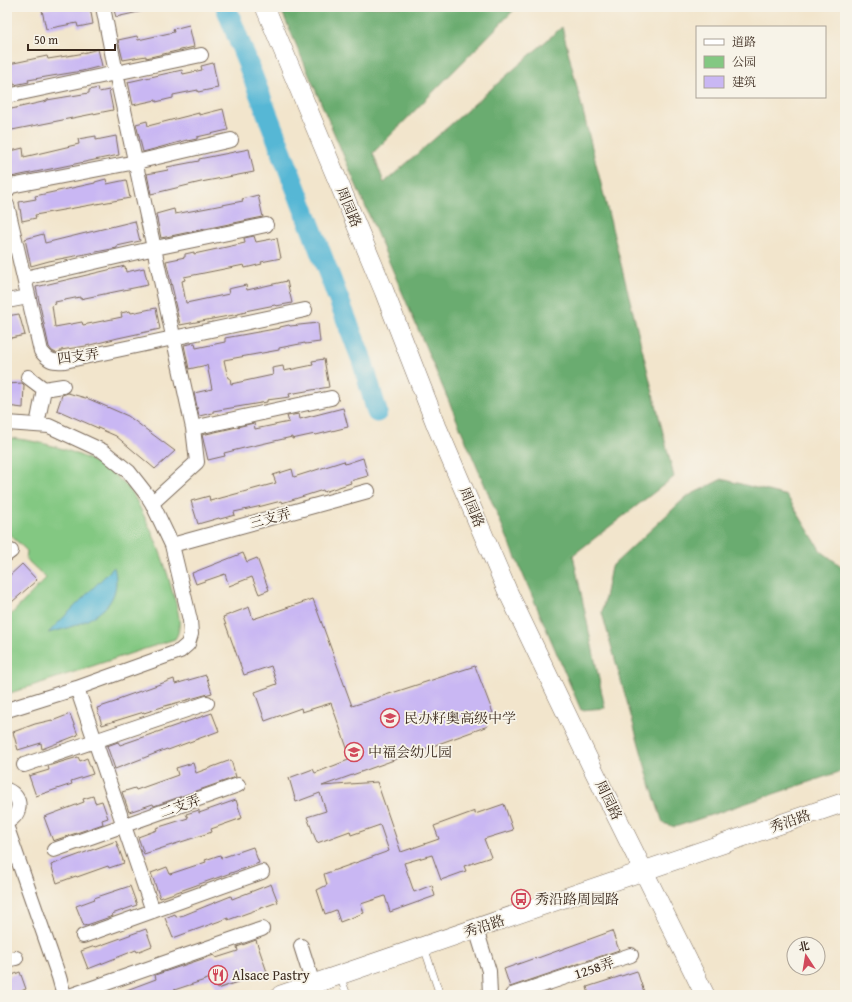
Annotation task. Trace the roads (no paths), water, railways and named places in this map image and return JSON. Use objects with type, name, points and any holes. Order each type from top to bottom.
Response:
[{"type":"street","points":[[103,7],[193,428],[197,462],[152,502]]},
{"type":"street","name":"周园路","points":[[265,7],[384,291],[437,427],[507,590],[705,995]]},
{"type":"street","points":[[7,96],[201,55]]},
{"type":"street","points":[[7,191],[10,186],[136,162],[231,140]]},
{"type":"street","name":"四支弄","points":[[7,207],[25,278],[41,351],[48,359],[64,361],[305,310]]},
{"type":"street","points":[[25,278],[155,248],[266,225]]},
{"type":"street","points":[[7,301],[28,297]]},
{"type":"street","points":[[28,377],[44,389],[63,386]]},
{"type":"street","points":[[37,425],[44,389]]},
{"type":"street","points":[[193,428],[331,398]]},
{"type":"street","points":[[7,423],[49,426],[103,451],[129,472],[152,502],[172,545],[190,620],[191,634],[188,644],[180,651],[77,688],[7,710]]},
{"type":"street","name":"三支弄","points":[[172,545],[368,491]]},
{"type":"street","points":[[77,688],[153,910]]},
{"type":"street","points":[[24,765],[207,702]]},
{"type":"street","name":"二支弄","points":[[54,850],[238,785]]},
{"type":"street","points":[[7,790],[15,794],[18,799],[19,806],[17,814],[13,819],[7,822]]},
{"type":"street","name":"秀沿路","points":[[281,995],[845,802]]},
{"type":"street","points":[[7,828],[64,995]]},
{"type":"street","points":[[83,936],[262,872]]},
{"type":"street","points":[[72,995],[262,929]]},
{"type":"street","points":[[476,929],[489,971],[490,995]]},
{"type":"street","points":[[301,946],[314,984]]},
{"type":"street","name":"1258弄","points":[[512,995],[631,955]]},
{"type":"lane","points":[[424,946],[440,995]]},
{"type":"lane","points":[[340,975],[347,995]]},
{"type":"water","points":[[114,567],[116,582],[114,595],[98,614],[74,626],[48,633]]},
{"type":"waterway","points":[[226,7],[362,360],[377,412]]},
{"type":"place","name":"民办籽奥高级中学","points":[[390,718]]},
{"type":"place","name":"中福会幼儿园","points":[[354,752]]},
{"type":"place","name":"秀沿路周园路","points":[[521,899]]},
{"type":"place","name":"Alsace Pastry","points":[[218,975]]}]
